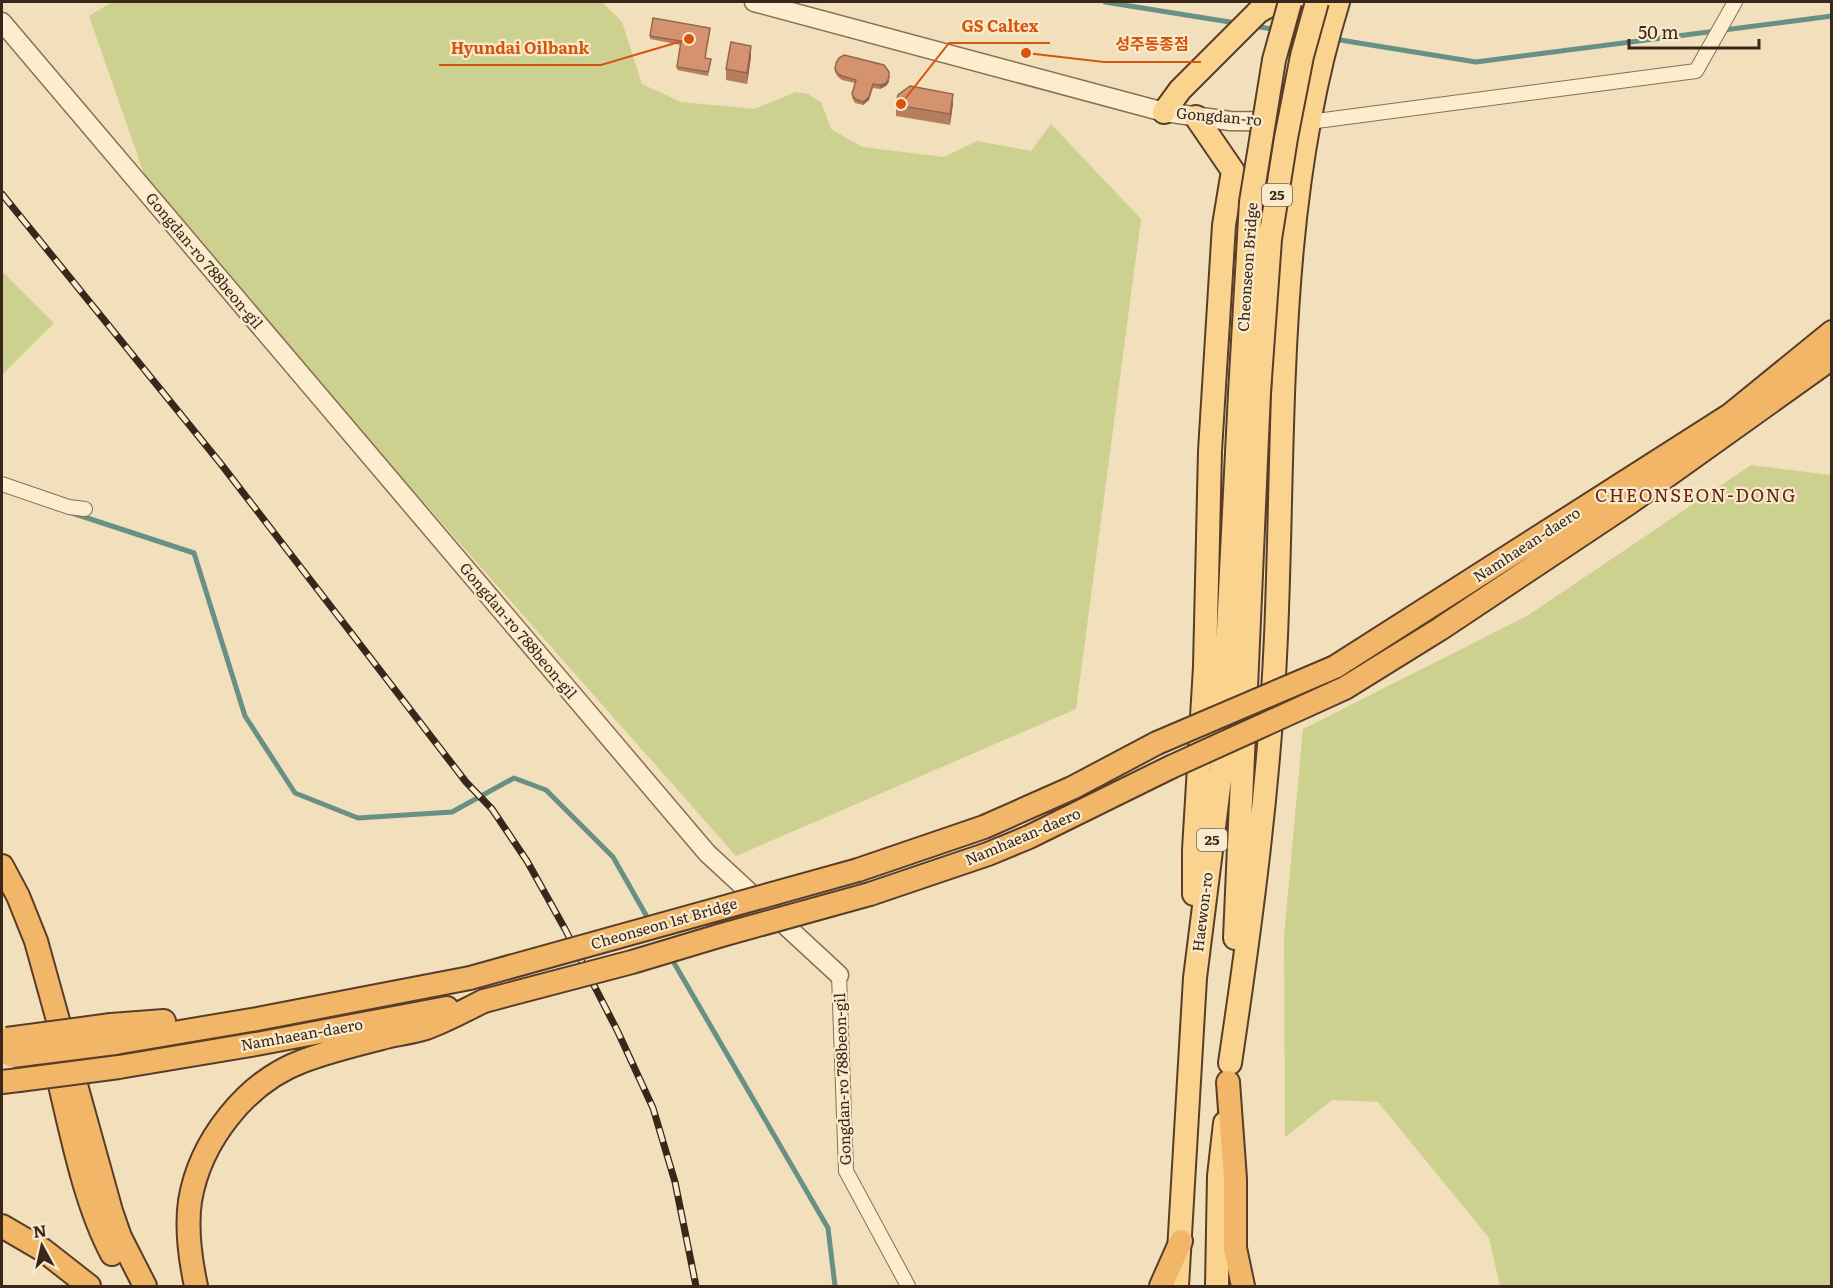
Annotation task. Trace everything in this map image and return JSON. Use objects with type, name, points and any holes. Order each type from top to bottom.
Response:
[{"type":"highway","name":"Namhaean-daero","points":[[858,870],[984,827],[1072,788],[1157,743],[1335,667],[1730,415],[1832,332]]},
{"type":"highway","name":"Namhaean-daero","points":[[870,894],[968,861],[1029,837],[1171,767],[1345,688],[1440,629],[1629,503],[1832,358]]},
{"type":"highway","points":[[2,866],[21,903],[36,941],[111,1210],[120,1237],[145,1287]]},
{"type":"highway","name":"Cheonseon 1st Bridge","points":[[470,978],[858,870]]},
{"type":"highway","points":[[2,892],[38,994],[83,1176],[109,1248],[129,1287]]},
{"type":"highway","name":"Cheonseon 1st Bridge","points":[[484,1001],[632,962],[870,894]]},
{"type":"highway","name":"Namhaean-daero","points":[[5,1048],[113,1034],[231,1024],[470,978]]},
{"type":"highway","points":[[196,1287],[189,1249],[190,1201],[204,1154],[234,1110],[275,1074],[301,1061],[360,1043],[426,1028],[484,1001]]},
{"type":"highway","name":"Namhaean-daero","points":[[10,1081],[119,1067],[262,1043],[484,1001]]},
{"type":"highway","points":[[1229,1073],[1235,1179],[1235,1248],[1243,1287]]},
{"type":"highway","points":[[2,1226],[43,1250],[89,1287]]},
{"type":"highway","points":[[1161,1287],[1180,1241]]},
{"type":"main road","name":"Cheonseon Bridge","points":[[1250,393],[1251,202],[1274,60],[1290,2]]},
{"type":"main road","points":[[1229,1073],[1253,902],[1267,770],[1276,638],[1285,349],[1297,195],[1330,5]]},
{"type":"main road","name":"Cheonseon Bridge","points":[[1250,393],[1270,239],[1302,56],[1330,5]]},
{"type":"main road","points":[[1164,112],[1180,90],[1265,7]]},
{"type":"main road","points":[[1195,978],[1194,850],[1205,667],[1210,451],[1226,213],[1233,171],[1196,117]]},
{"type":"main road","points":[[1226,213],[1243,183],[1251,180],[1275,182],[1287,197],[1292,215],[1294,237]]},
{"type":"main road","name":"Haewon-ro","points":[[1177,1287],[1195,978],[1221,771],[1250,393]]},
{"type":"main road","name":"Haewon-ro","points":[[1217,1287],[1220,1176],[1229,1073],[1250,393]]},
{"type":"street","name":"Gongdan-ro","points":[[754,2],[1164,112],[1230,121],[1309,122],[1696,71],[1732,6]]},
{"type":"street","name":"Gongdan-ro 788beon-gil","points":[[2,22],[707,853],[839,975],[846,1171],[908,1287]]},
{"type":"street","points":[[2,484],[59,504],[85,509]]},
{"type":"green space","points":[[112,2],[602,2],[622,22],[642,84],[681,102],[754,109],[796,92],[808,94],[821,102],[831,129],[862,147],[944,157],[977,141],[1031,151],[1051,124],[1141,219],[1076,709],[736,856],[151,194],[89,16]]},
{"type":"green space","points":[[2,271],[54,323],[2,375]]},
{"type":"green space","points":[[1751,465],[1831,475],[1831,1286],[1500,1286],[1489,1238],[1378,1102],[1332,1100],[1285,1137],[1284,936],[1303,729],[1527,616]]},
{"type":"building","points":[[653,18],[710,28],[705,58],[711,59],[708,72],[677,67],[681,41],[650,36]]},
{"type":"building","points":[[731,42],[751,46],[747,73],[726,69]]},
{"type":"building","points":[[844,55],[884,65],[889,72],[886,83],[873,84],[869,97],[863,102],[855,99],[852,94],[856,80],[838,74],[835,69],[839,58]]},
{"type":"building","points":[[910,86],[953,94],[950,114],[896,105],[898,95]]},
{"type":"waterway","points":[[1105,2],[1236,23]]},
{"type":"waterway","points":[[1334,39],[1476,62],[1832,16]]},
{"type":"waterway","points":[[1254,26],[1278,30]]},
{"type":"waterway","points":[[72,513],[194,553],[245,716],[295,793],[358,818],[452,812],[514,778],[546,790],[613,857],[650,922]]},
{"type":"waterway","points":[[670,956],[828,1228],[835,1286]]},
{"type":"railway","points":[[2,194],[221,464],[466,782],[492,809],[527,861],[617,1030],[653,1108],[675,1182],[696,1286]]},
{"type":"place","name":"Hyundai Oilbank","points":[[689,39]]},
{"type":"place","name":"성주동종점","points":[[1026,53]]},
{"type":"place","name":"GS Caltex","points":[[901,104]]},
{"type":"district","name":"CHEONSEON-DONG","points":[[1696,496]]}]
